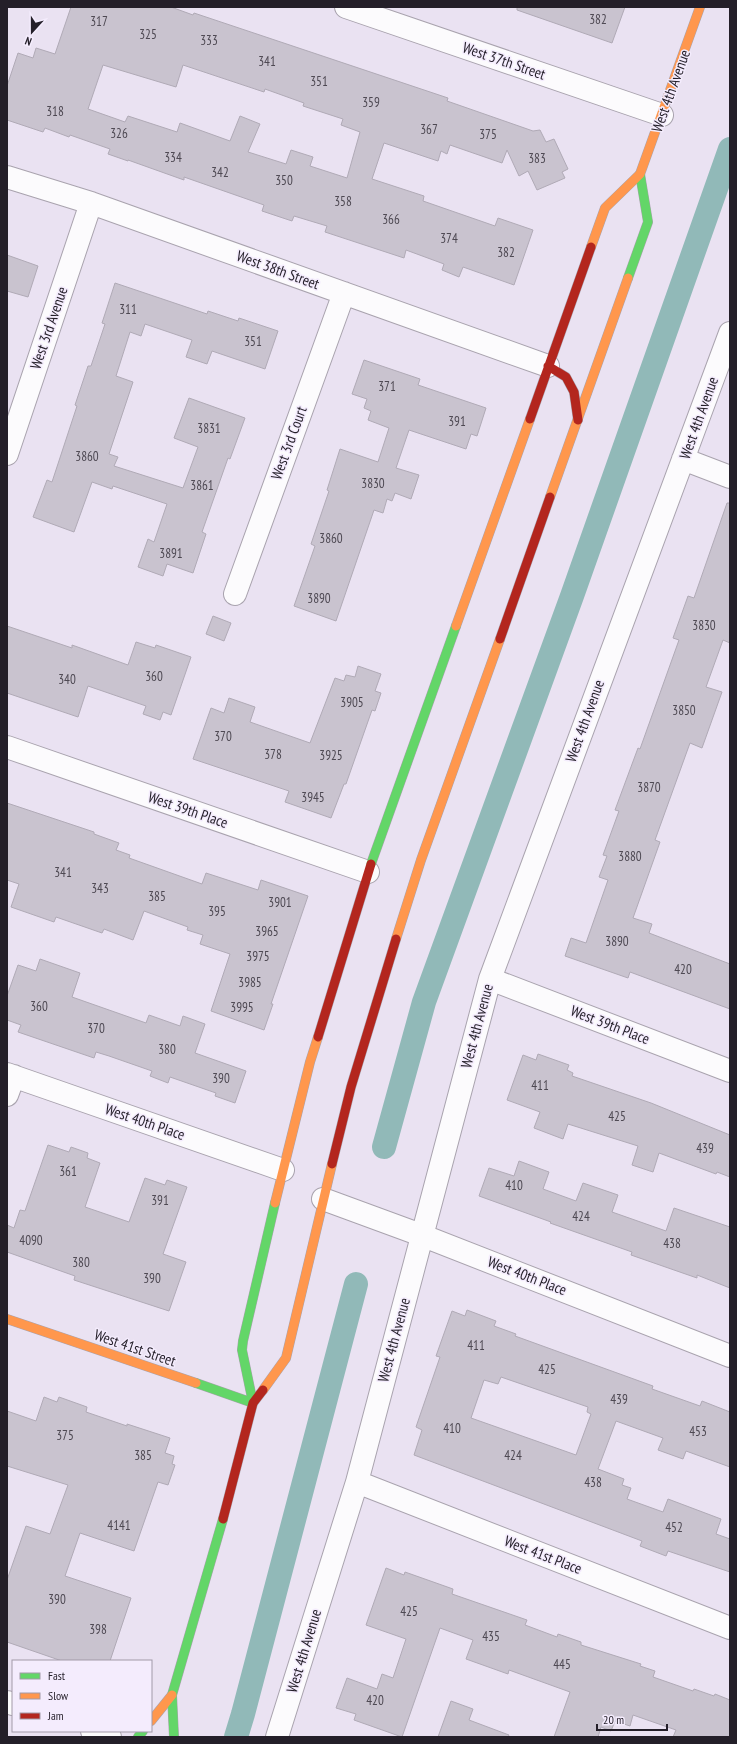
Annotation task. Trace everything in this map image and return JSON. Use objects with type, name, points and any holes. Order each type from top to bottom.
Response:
[{"type":"main road","name":"West 4th Avenue","points":[[253,1403],[242,1350],[283,1170],[310,1062],[368,872],[605,208],[640,174],[700,7]]},
{"type":"main road","name":"West 4th Avenue","points":[[174,1737],[172,1695],[223,1520],[253,1403],[286,1358],[351,1087],[395,941],[421,860],[648,222],[640,174]]},
{"type":"main road","points":[[548,366],[566,377],[574,392],[578,421]]},
{"type":"main road","name":"West 41st Street","points":[[7,1319],[253,1403]]},
{"type":"main road","name":"West 4th Avenue","points":[[152,1720],[172,1695]]},
{"type":"street","name":"West 37th Street","points":[[346,7],[662,115]]},
{"type":"street","name":"West 38th Street","points":[[7,177],[92,203],[548,366]]},
{"type":"street","name":"West 3rd Avenue","points":[[7,454],[92,203]]},
{"type":"street","name":"West 3rd Court","points":[[235,594],[344,293]]},
{"type":"street","name":"West 4th Avenue","points":[[277,1737],[357,1482],[421,1235],[490,979],[730,333]]},
{"type":"street","points":[[683,459],[730,477]]},
{"type":"street","name":"West 39th Place","points":[[7,747],[368,872]]},
{"type":"street","name":"West 39th Place","points":[[490,979],[730,1071]]},
{"type":"street","name":"West 40th Place","points":[[9,1082],[283,1170]]},
{"type":"street","name":"West 40th Place","points":[[323,1199],[421,1235],[730,1356]]},
{"type":"street","name":"West 41st Place","points":[[357,1482],[730,1628]]},
{"type":"street","points":[[95,1732],[110,1737]]},
{"type":"building","points":[[71,7],[171,7],[193,15],[194,13],[448,98],[447,101],[533,131],[540,130],[546,142],[554,139],[568,169],[562,172],[565,178],[537,190],[528,171],[519,176],[507,150],[502,163],[450,145],[447,154],[441,151],[438,161],[384,143],[372,179],[424,196],[423,201],[495,226],[498,218],[533,230],[514,285],[463,267],[459,277],[442,270],[444,264],[406,250],[404,258],[325,232],[327,226],[294,216],[292,221],[262,211],[264,205],[184,177],[184,180],[108,154],[110,149],[70,135],[69,137],[45,128],[43,132],[7,120],[7,86],[18,53],[33,58],[36,48],[55,54]],"holes":[[[103,65],[176,87],[183,65],[264,92],[265,89],[304,103],[303,106],[343,119],[341,125],[360,132],[347,178],[310,166],[313,157],[291,150],[286,164],[248,152],[260,124],[240,116],[230,141],[180,123],[177,132],[128,116],[125,122],[88,109]]]},
{"type":"building","points":[[517,7],[625,7],[612,43],[517,10]]},
{"type":"building","points":[[7,255],[38,266],[28,297],[7,291]]},
{"type":"building","points":[[115,283],[207,314],[208,311],[238,321],[239,318],[278,331],[265,369],[212,351],[207,364],[186,357],[192,340],[145,324],[141,336],[130,332],[116,376],[133,382],[109,454],[118,457],[114,466],[183,488],[198,447],[174,438],[189,398],[245,418],[230,459],[228,458],[202,532],[206,534],[193,573],[167,564],[163,576],[138,567],[148,539],[154,542],[167,504],[113,486],[112,489],[92,482],[74,532],[33,517],[47,480],[52,482],[77,406],[75,405],[88,366],[91,366],[105,324],[102,323]]},
{"type":"building","points":[[364,360],[420,379],[418,385],[486,408],[477,436],[471,434],[466,449],[409,430],[396,468],[419,475],[411,499],[395,493],[392,501],[387,499],[383,513],[374,510],[336,621],[294,606],[315,546],[311,544],[329,491],[327,490],[340,449],[378,462],[389,428],[368,420],[371,411],[364,408],[367,399],[352,394]]},
{"type":"building","points":[[727,503],[730,503],[730,643],[723,640],[706,687],[722,692],[702,748],[690,743],[655,840],[660,842],[633,918],[652,924],[649,933],[730,964],[730,1009],[630,972],[628,978],[565,956],[571,938],[586,943],[608,880],[599,877],[607,856],[603,855],[619,811],[615,810],[638,748],[640,749],[679,640],[673,638],[688,596],[694,598]]},
{"type":"building","points":[[213,616],[231,623],[224,641],[206,634]]},
{"type":"building","points":[[7,626],[72,648],[72,645],[128,665],[136,642],[155,648],[156,645],[191,657],[171,715],[163,712],[160,720],[143,714],[146,706],[88,686],[78,717],[7,693]]},
{"type":"building","points":[[358,666],[381,674],[375,691],[381,693],[375,711],[372,710],[346,784],[344,784],[331,818],[285,802],[289,791],[193,759],[211,708],[224,713],[229,698],[255,707],[250,722],[310,743],[335,678],[344,681],[346,675],[355,677]]},
{"type":"building","points":[[7,803],[94,832],[94,834],[119,843],[116,850],[130,855],[129,858],[202,884],[206,873],[258,890],[261,880],[308,896],[271,1004],[273,1004],[264,1030],[211,1011],[230,954],[200,944],[203,935],[187,930],[188,927],[144,911],[133,940],[104,929],[102,933],[56,917],[54,922],[11,907],[19,884],[7,880]]},
{"type":"building","points":[[40,959],[80,973],[72,997],[146,1023],[149,1015],[180,1026],[183,1016],[205,1024],[195,1053],[246,1071],[235,1103],[215,1096],[216,1093],[170,1077],[168,1083],[150,1076],[152,1071],[109,1056],[96,1052],[94,1058],[18,1032],[21,1025],[7,1020],[7,996],[18,965],[36,971]]},
{"type":"building","points":[[538,1054],[569,1065],[567,1070],[573,1073],[572,1076],[651,1103],[730,1135],[730,1177],[717,1172],[716,1174],[659,1153],[653,1172],[632,1165],[638,1146],[568,1124],[563,1139],[534,1128],[540,1112],[507,1100],[523,1055],[536,1060]]},
{"type":"building","points":[[48,1145],[69,1152],[71,1147],[88,1153],[87,1158],[100,1163],[85,1207],[129,1222],[145,1178],[165,1185],[167,1180],[187,1187],[163,1254],[186,1262],[169,1311],[74,1280],[75,1276],[7,1252],[7,1225],[14,1228],[20,1210],[25,1211]]},
{"type":"building","points":[[519,1161],[549,1172],[543,1189],[576,1201],[583,1183],[618,1195],[612,1212],[666,1231],[674,1208],[730,1227],[730,1288],[697,1275],[697,1278],[631,1255],[632,1252],[479,1196],[489,1168],[514,1176]]},
{"type":"building","points":[[467,1310],[496,1321],[494,1326],[516,1334],[515,1336],[653,1386],[652,1389],[700,1406],[702,1401],[730,1412],[730,1467],[686,1451],[683,1459],[658,1450],[663,1438],[616,1421],[598,1469],[624,1479],[622,1485],[631,1488],[627,1499],[663,1512],[668,1499],[721,1519],[716,1534],[730,1539],[730,1572],[668,1551],[666,1556],[640,1546],[642,1541],[414,1455],[422,1430],[416,1427],[440,1357],[436,1356],[452,1311],[465,1316]],"holes":[[[501,1377],[588,1407],[587,1412],[591,1414],[576,1455],[471,1418],[484,1380],[498,1384]]]},
{"type":"building","points":[[44,1397],[57,1402],[59,1397],[87,1407],[86,1412],[127,1426],[127,1424],[170,1438],[165,1453],[174,1456],[172,1464],[175,1465],[168,1485],[158,1482],[134,1551],[80,1533],[65,1576],[131,1598],[110,1660],[59,1660],[7,1642],[7,1580],[26,1526],[50,1534],[68,1485],[7,1466],[7,1411],[36,1421]]},
{"type":"building","points":[[386,1568],[404,1575],[405,1572],[453,1589],[452,1594],[527,1620],[525,1625],[557,1637],[558,1634],[581,1642],[581,1645],[641,1664],[640,1666],[655,1671],[653,1677],[693,1691],[694,1689],[714,1696],[715,1694],[730,1700],[730,1737],[673,1737],[676,1730],[633,1715],[630,1726],[615,1721],[611,1731],[601,1727],[598,1737],[554,1737],[570,1692],[509,1670],[508,1674],[466,1659],[473,1640],[440,1628],[402,1737],[354,1720],[356,1714],[336,1708],[347,1678],[377,1689],[382,1674],[393,1678],[406,1639],[366,1625]]},
{"type":"building","points":[[451,1701],[473,1709],[469,1720],[509,1735],[508,1737],[438,1737]]},
{"type":"waterway","points":[[384,1147],[424,1002],[572,596],[730,149]]},
{"type":"waterway","points":[[236,1737],[356,1284]]},
{"type":"traffic: fast","points":[[628,278],[648,222],[640,174]]},
{"type":"traffic: fast","points":[[371,864],[456,626]]},
{"type":"traffic: fast","points":[[253,1403],[242,1350],[275,1203]]},
{"type":"traffic: fast","points":[[196,1383],[253,1403]]},
{"type":"traffic: fast","points":[[174,1737],[172,1695],[223,1519]]},
{"type":"traffic: fast","points":[[138,1737],[142,1732]]},
{"type":"traffic: slow","points":[[591,247],[605,208],[640,174],[700,7]]},
{"type":"traffic: slow","points":[[550,497],[628,278]]},
{"type":"traffic: slow","points":[[456,626],[530,419]]},
{"type":"traffic: slow","points":[[396,939],[421,860],[500,639]]},
{"type":"traffic: slow","points":[[275,1203],[310,1062],[318,1037]]},
{"type":"traffic: slow","points":[[263,1390],[286,1358],[332,1164]]},
{"type":"traffic: slow","points":[[7,1319],[196,1383]]},
{"type":"traffic: slow","points":[[152,1720],[172,1695]]},
{"type":"traffic: jam","points":[[530,419],[591,247]]},
{"type":"traffic: jam","points":[[548,366],[566,377],[574,392],[578,420]]},
{"type":"traffic: jam","points":[[500,639],[550,497]]},
{"type":"traffic: jam","points":[[318,1037],[371,864]]},
{"type":"traffic: jam","points":[[332,1164],[351,1087],[396,939]]},
{"type":"traffic: jam","points":[[223,1519],[253,1403],[263,1390]]}]
